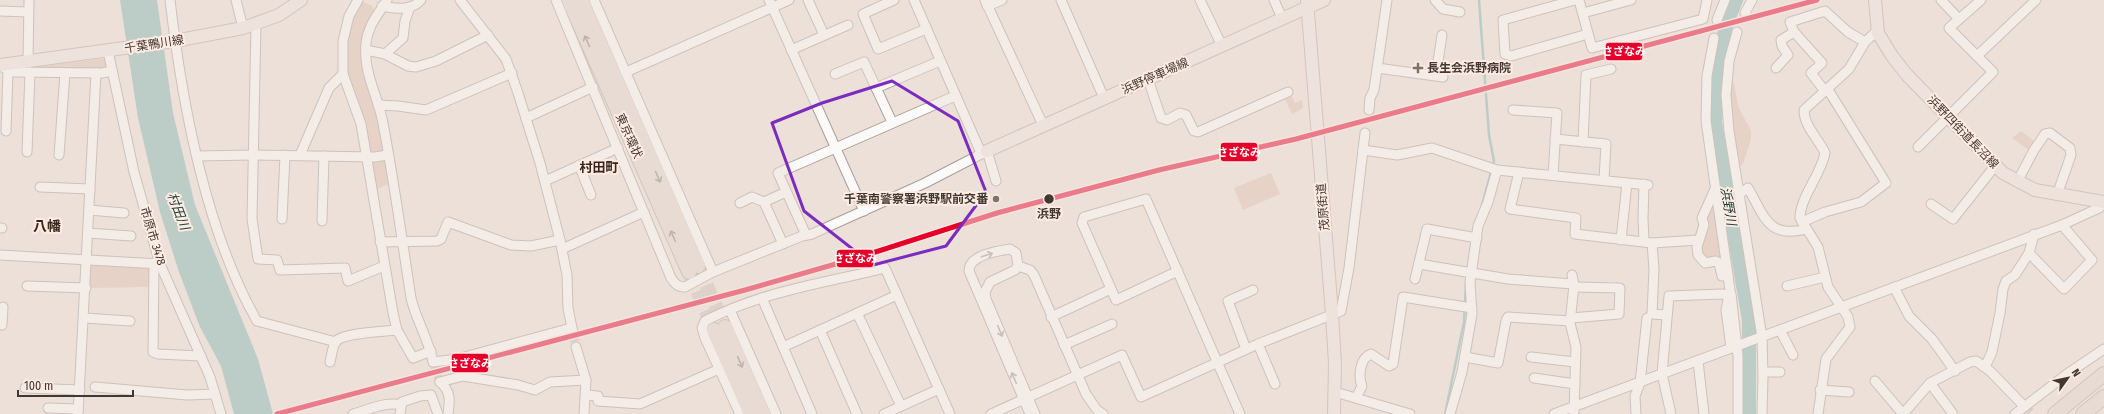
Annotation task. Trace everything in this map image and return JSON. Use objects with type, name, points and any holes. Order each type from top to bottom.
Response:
[{"type":"highway","name":"東京環状","points":[[569,0],[573,24],[693,269],[580,0]]},
{"type":"highway","points":[[751,414],[719,328],[763,414]]},
{"type":"highway","points":[[2055,414],[2104,374]]},
{"type":"highway","points":[[2083,414],[2104,397]]},
{"type":"main road","name":"浜野停車場線","points":[[984,152],[1222,46],[1282,18],[1307,3],[1324,0]]},
{"type":"main road","name":"浜野四街道長沼線","points":[[1875,0],[1878,30],[1883,42],[1907,75],[1995,166],[2017,182],[2035,190],[2104,202]]},
{"type":"main road","name":"千葉鴨川線","points":[[3,67],[29,67],[112,50],[173,41],[243,28],[279,15],[296,1]]},
{"type":"main road","name":"茂原街道","points":[[1307,3],[1332,314],[1335,392],[1334,414]]},
{"type":"street","points":[[27,152],[29,0]]},
{"type":"street","points":[[170,0],[173,41],[197,156],[212,210],[230,265],[245,300],[257,321],[336,342]]},
{"type":"street","points":[[236,0],[243,28]]},
{"type":"street","points":[[358,0],[349,16],[343,41],[343,74],[361,124],[384,266],[398,330],[412,358],[431,351]]},
{"type":"street","points":[[421,0],[410,7],[397,9],[385,3],[370,27],[366,50],[370,82],[383,123],[414,310],[431,351],[433,362],[457,359],[572,330],[568,308],[567,275],[561,244],[545,181],[512,73],[506,59],[460,0]]},
{"type":"street","points":[[556,0],[573,24],[593,87],[644,212],[676,284],[685,286],[713,272],[864,211],[925,183],[984,152]]},
{"type":"street","points":[[594,0],[713,272]]},
{"type":"street","points":[[626,72],[771,4],[789,0]]},
{"type":"street","points":[[808,0],[824,35]]},
{"type":"street","points":[[894,0],[863,14],[878,49],[926,29]]},
{"type":"street","points":[[914,0],[955,96],[984,152],[996,181]]},
{"type":"street","points":[[1002,0],[986,3],[1043,125]]},
{"type":"street","points":[[1061,0],[1104,98]]},
{"type":"street","points":[[1200,0],[1222,46]]},
{"type":"street","points":[[1274,0],[1282,18]]},
{"type":"street","points":[[1369,110],[1370,98],[1374,90],[1387,0]]},
{"type":"street","points":[[1435,0],[1443,9],[1460,12]]},
{"type":"street","points":[[1575,0],[1503,20],[1505,54],[1511,56],[1588,34]]},
{"type":"street","points":[[1579,0],[1592,48],[1703,19],[1707,0]]},
{"type":"street","points":[[1583,13],[1631,0]]},
{"type":"street","points":[[1717,20],[1725,0]]},
{"type":"street","points":[[1745,13],[1752,0]]},
{"type":"street","points":[[1941,0],[1959,19]]},
{"type":"street","points":[[1918,147],[1993,72],[1949,28],[1981,0]]},
{"type":"street","points":[[1977,56],[2036,0]]},
{"type":"street","points":[[771,4],[864,211]]},
{"type":"street","points":[[385,54],[403,38],[405,21],[410,7]]},
{"type":"street","points":[[0,11],[28,12]]},
{"type":"street","points":[[1739,194],[1748,188],[1768,223],[1778,230],[1791,233],[1825,212],[1861,202],[1886,183],[1825,89],[1811,73],[1822,62],[1794,32],[1790,22],[1825,11],[1848,32],[1865,42]]},
{"type":"street","points":[[256,24],[252,219],[258,259],[277,260],[280,270],[345,268],[348,281],[384,266]]},
{"type":"street","points":[[791,50],[848,24]]},
{"type":"street","points":[[1818,414],[1820,390],[1826,360],[1850,327],[1848,317],[1828,287],[1818,247],[1804,225],[1800,212],[1823,163],[1825,153],[1808,126],[1804,117],[1804,110],[1825,89],[1849,69],[1865,42],[1878,30]]},
{"type":"street","points":[[1737,32],[1729,61],[1726,95],[1729,131],[1762,337],[1762,414]]},
{"type":"street","points":[[1776,68],[1788,55],[1782,46],[1781,40],[1794,32]]},
{"type":"street","points":[[366,50],[385,54],[408,66],[416,67],[436,61],[488,35]]},
{"type":"street","points":[[1377,68],[1439,76],[1442,36]]},
{"type":"street","points":[[1714,38],[1707,76],[1706,121],[1730,293],[1738,414]]},
{"type":"street","name":"市原市 3478","points":[[112,50],[112,71],[134,172],[157,264],[201,356],[221,414]]},
{"type":"street","points":[[876,88],[940,61]]},
{"type":"street","points":[[835,74],[864,62],[892,122]]},
{"type":"street","points":[[3,67],[6,131]]},
{"type":"street","points":[[29,67],[65,73],[96,73],[112,71]]},
{"type":"street","points":[[1583,142],[1586,74],[1611,69]]},
{"type":"street","points":[[59,155],[65,73]]},
{"type":"street","points":[[48,408],[78,411],[86,288],[96,73]]},
{"type":"street","points":[[378,105],[426,110],[512,73]]},
{"type":"street","points":[[300,155],[329,88],[343,74]]},
{"type":"street","points":[[1148,79],[1161,118],[1167,120],[1180,114],[1186,115],[1194,131],[1198,132],[1288,92]]},
{"type":"street","points":[[526,118],[593,87]]},
{"type":"street","points":[[806,235],[778,173],[892,122],[955,96]]},
{"type":"street","points":[[1513,110],[1557,113],[1553,175]]},
{"type":"street","points":[[991,414],[1122,355],[1141,397],[1246,349],[1332,314],[1338,313],[1342,308],[1365,133]]},
{"type":"street","points":[[2017,182],[2034,150],[2045,134],[2050,133],[2070,148],[2071,155],[2058,195]]},
{"type":"street","points":[[1555,139],[1606,144],[1604,180]]},
{"type":"street","points":[[545,181],[618,148]]},
{"type":"street","points":[[1363,150],[1397,155],[1432,148],[1498,170],[1646,185],[1643,218],[1654,269],[1652,314],[1666,315]]},
{"type":"street","points":[[197,156],[366,156],[388,154]]},
{"type":"street","points":[[282,219],[285,155]]},
{"type":"street","points":[[322,221],[324,156]]},
{"type":"street","points":[[579,166],[591,195]]},
{"type":"street","points":[[1931,204],[1953,219],[1995,166]]},
{"type":"street","points":[[1450,414],[1465,357],[1472,308],[1470,282],[1478,226],[1488,202],[1498,170]]},
{"type":"street","points":[[1518,172],[1510,209],[1576,218],[1575,234],[1648,243],[1699,240]]},
{"type":"street","points":[[1621,240],[1627,183]]},
{"type":"street","points":[[40,187],[90,188]]},
{"type":"street","points":[[1715,188],[1702,218],[1704,225],[1699,240],[1698,255],[1705,263],[1716,261],[1719,263],[1722,276],[1728,276]]},
{"type":"street","points":[[764,202],[786,192]]},
{"type":"street","points":[[740,203],[752,197],[764,202],[783,244]]},
{"type":"street","points":[[1178,271],[1116,300],[1082,224],[1084,218],[1146,199],[1178,271],[1240,414]]},
{"type":"street","points":[[1554,414],[1574,411],[1640,382],[1734,348],[2034,234],[2062,225],[2099,208],[2104,202]]},
{"type":"street","points":[[89,210],[124,213]]},
{"type":"street","points":[[380,242],[437,241],[441,239],[448,222],[511,244],[531,246],[561,244],[644,212]]},
{"type":"street","points":[[2029,253],[2064,289],[2092,260],[2062,225]]},
{"type":"street","points":[[1415,279],[1427,229],[1477,238]]},
{"type":"street","points":[[88,233],[131,236]]},
{"type":"street","points":[[1985,367],[1992,352],[2003,289],[2006,281],[2015,275],[2029,253],[2034,234]]},
{"type":"street","points":[[1018,266],[1013,251],[1004,250],[976,258],[971,262],[969,270],[1026,399],[1035,414]]},
{"type":"street","points":[[0,256],[157,264],[153,352],[158,354],[201,356]]},
{"type":"street","points":[[1418,264],[1508,279],[1573,282],[1620,288],[1619,314],[1570,320],[1508,317],[1498,363],[1465,357]]},
{"type":"street","points":[[972,277],[980,283],[990,282],[1015,270],[1018,266]]},
{"type":"street","points":[[1018,266],[1026,268],[1034,275],[1051,317],[1091,402],[1103,414]]},
{"type":"street","points":[[740,414],[702,328],[705,321],[762,298],[885,268],[950,414]]},
{"type":"street","points":[[1787,286],[1825,277]]},
{"type":"street","points":[[990,282],[985,292],[986,299],[1026,399],[1030,414]]},
{"type":"street","points":[[1573,282],[1570,320],[1576,347],[1574,411]]},
{"type":"street","points":[[27,286],[86,288]]},
{"type":"street","points":[[1894,287],[1909,316],[1932,339],[1955,371]]},
{"type":"street","points":[[1051,317],[1111,289]]},
{"type":"street","points":[[1246,349],[1228,301],[1253,290]]},
{"type":"street","points":[[1671,414],[1662,374],[1666,315],[1669,296],[1730,293]]},
{"type":"street","points":[[783,347],[897,295]]},
{"type":"street","points":[[1356,398],[1362,386],[1360,380],[1362,364],[1368,355],[1371,354],[1376,356],[1389,366],[1393,364],[1403,297],[1472,308]]},
{"type":"street","points":[[762,298],[812,414]]},
{"type":"street","points":[[0,325],[2,325],[3,307]]},
{"type":"street","points":[[730,310],[776,414]]},
{"type":"street","points":[[857,313],[901,406]]},
{"type":"street","points":[[84,318],[130,322]]},
{"type":"street","points":[[1636,414],[1635,396],[1640,382],[1646,318]]},
{"type":"street","points":[[1064,345],[1112,324]]},
{"type":"street","points":[[330,362],[333,346],[336,342],[347,337],[398,330]]},
{"type":"street","points":[[820,330],[857,414]]},
{"type":"street","points":[[1780,330],[1793,355]]},
{"type":"street","points":[[1258,344],[1275,384]]},
{"type":"street","points":[[576,347],[586,380],[584,414]]},
{"type":"street","points":[[2015,414],[2104,349]]},
{"type":"street","points":[[1532,357],[1575,362]]},
{"type":"street","points":[[1698,361],[1704,414]]},
{"type":"street","points":[[1875,381],[1907,412],[1930,383],[1970,362],[1976,361],[1985,367],[2024,406]]},
{"type":"street","points":[[586,395],[598,396],[598,401],[640,404],[719,369]]},
{"type":"street","points":[[1763,372],[1780,372]]},
{"type":"street","points":[[448,414],[449,395],[445,386],[440,382],[463,376],[518,385],[535,390],[550,382],[586,380]]},
{"type":"street","points":[[1534,378],[1575,384]]},
{"type":"street","points":[[1930,383],[1953,414]]},
{"type":"street","points":[[95,387],[187,395],[215,394]]},
{"type":"street","points":[[25,388],[80,390]]},
{"type":"street","points":[[884,414],[939,389]]},
{"type":"street","points":[[1820,390],[1849,392]]},
{"type":"street","points":[[1335,392],[1410,414]]},
{"type":"street","points":[[400,409],[402,402],[431,394],[438,414]]},
{"type":"street","points":[[353,414],[395,403],[400,409]]},
{"type":"highlighted area","points":[[892,81],[958,121],[986,192],[946,246],[873,265],[804,211],[772,123],[822,103]]},
{"type":"shaded area","points":[[360,0],[372,6],[374,10],[363,40],[363,68],[382,140],[389,184],[374,190],[344,70],[350,20]]},
{"type":"shaded area","points":[[106,58],[108,66],[101,69],[37,67]]},
{"type":"shaded area","points":[[1730,82],[1734,83],[1739,108],[1751,131],[1751,139],[1743,164],[1739,166],[1731,125]]},
{"type":"shaded area","points":[[1290,93],[1295,103],[1302,100],[1303,108],[1292,114],[1283,95]]},
{"type":"shaded area","points":[[2021,131],[2035,142],[2030,151],[2012,138]]},
{"type":"shaded area","points":[[1271,173],[1280,194],[1243,210],[1234,188]]},
{"type":"shaded area","points":[[1714,199],[1723,270],[1700,256],[1704,218]]},
{"type":"shaded area","points":[[87,260],[154,264],[155,287],[86,288]]},
{"type":"water","name":"村田川","points":[[120,0],[157,0],[173,113],[195,205],[258,359],[273,414],[234,414],[221,366],[200,327],[179,272],[160,212],[138,118]]},
{"type":"waterway","points":[[1479,0],[1489,135],[1494,161],[1482,205]]},
{"type":"waterway","name":"浜野川","points":[[1736,0],[1726,25],[1719,65],[1715,123],[1749,320],[1749,414]]},
{"type":"waterway","points":[[1445,414],[1464,322],[1466,283]]},
{"type":"tunnel","points":[[698,266],[725,327]]},
{"type":"tunnel","points":[[689,272],[714,330]]},
{"type":"tunnel","points":[[573,333],[576,347]]},
{"type":"tunnel","points":[[433,362],[440,382]]},
{"type":"tunnel","points":[[2024,406],[2032,414]]},
{"type":"transit line","name":"さざなみ","points":[[277,414],[745,290],[860,257],[997,213],[1159,170],[1296,139],[1817,0]]},
{"type":"place","name":"長生会浜野病院","points":[[1418,68]]},
{"type":"place","name":"千葉南警察署浜野駅前交番","points":[[996,199]]},
{"type":"place","name":"浜野","points":[[1049,199]]},
{"type":"district","name":"村田町","points":[[599,167]]},
{"type":"district","name":"八幡","points":[[47,226]]}]
